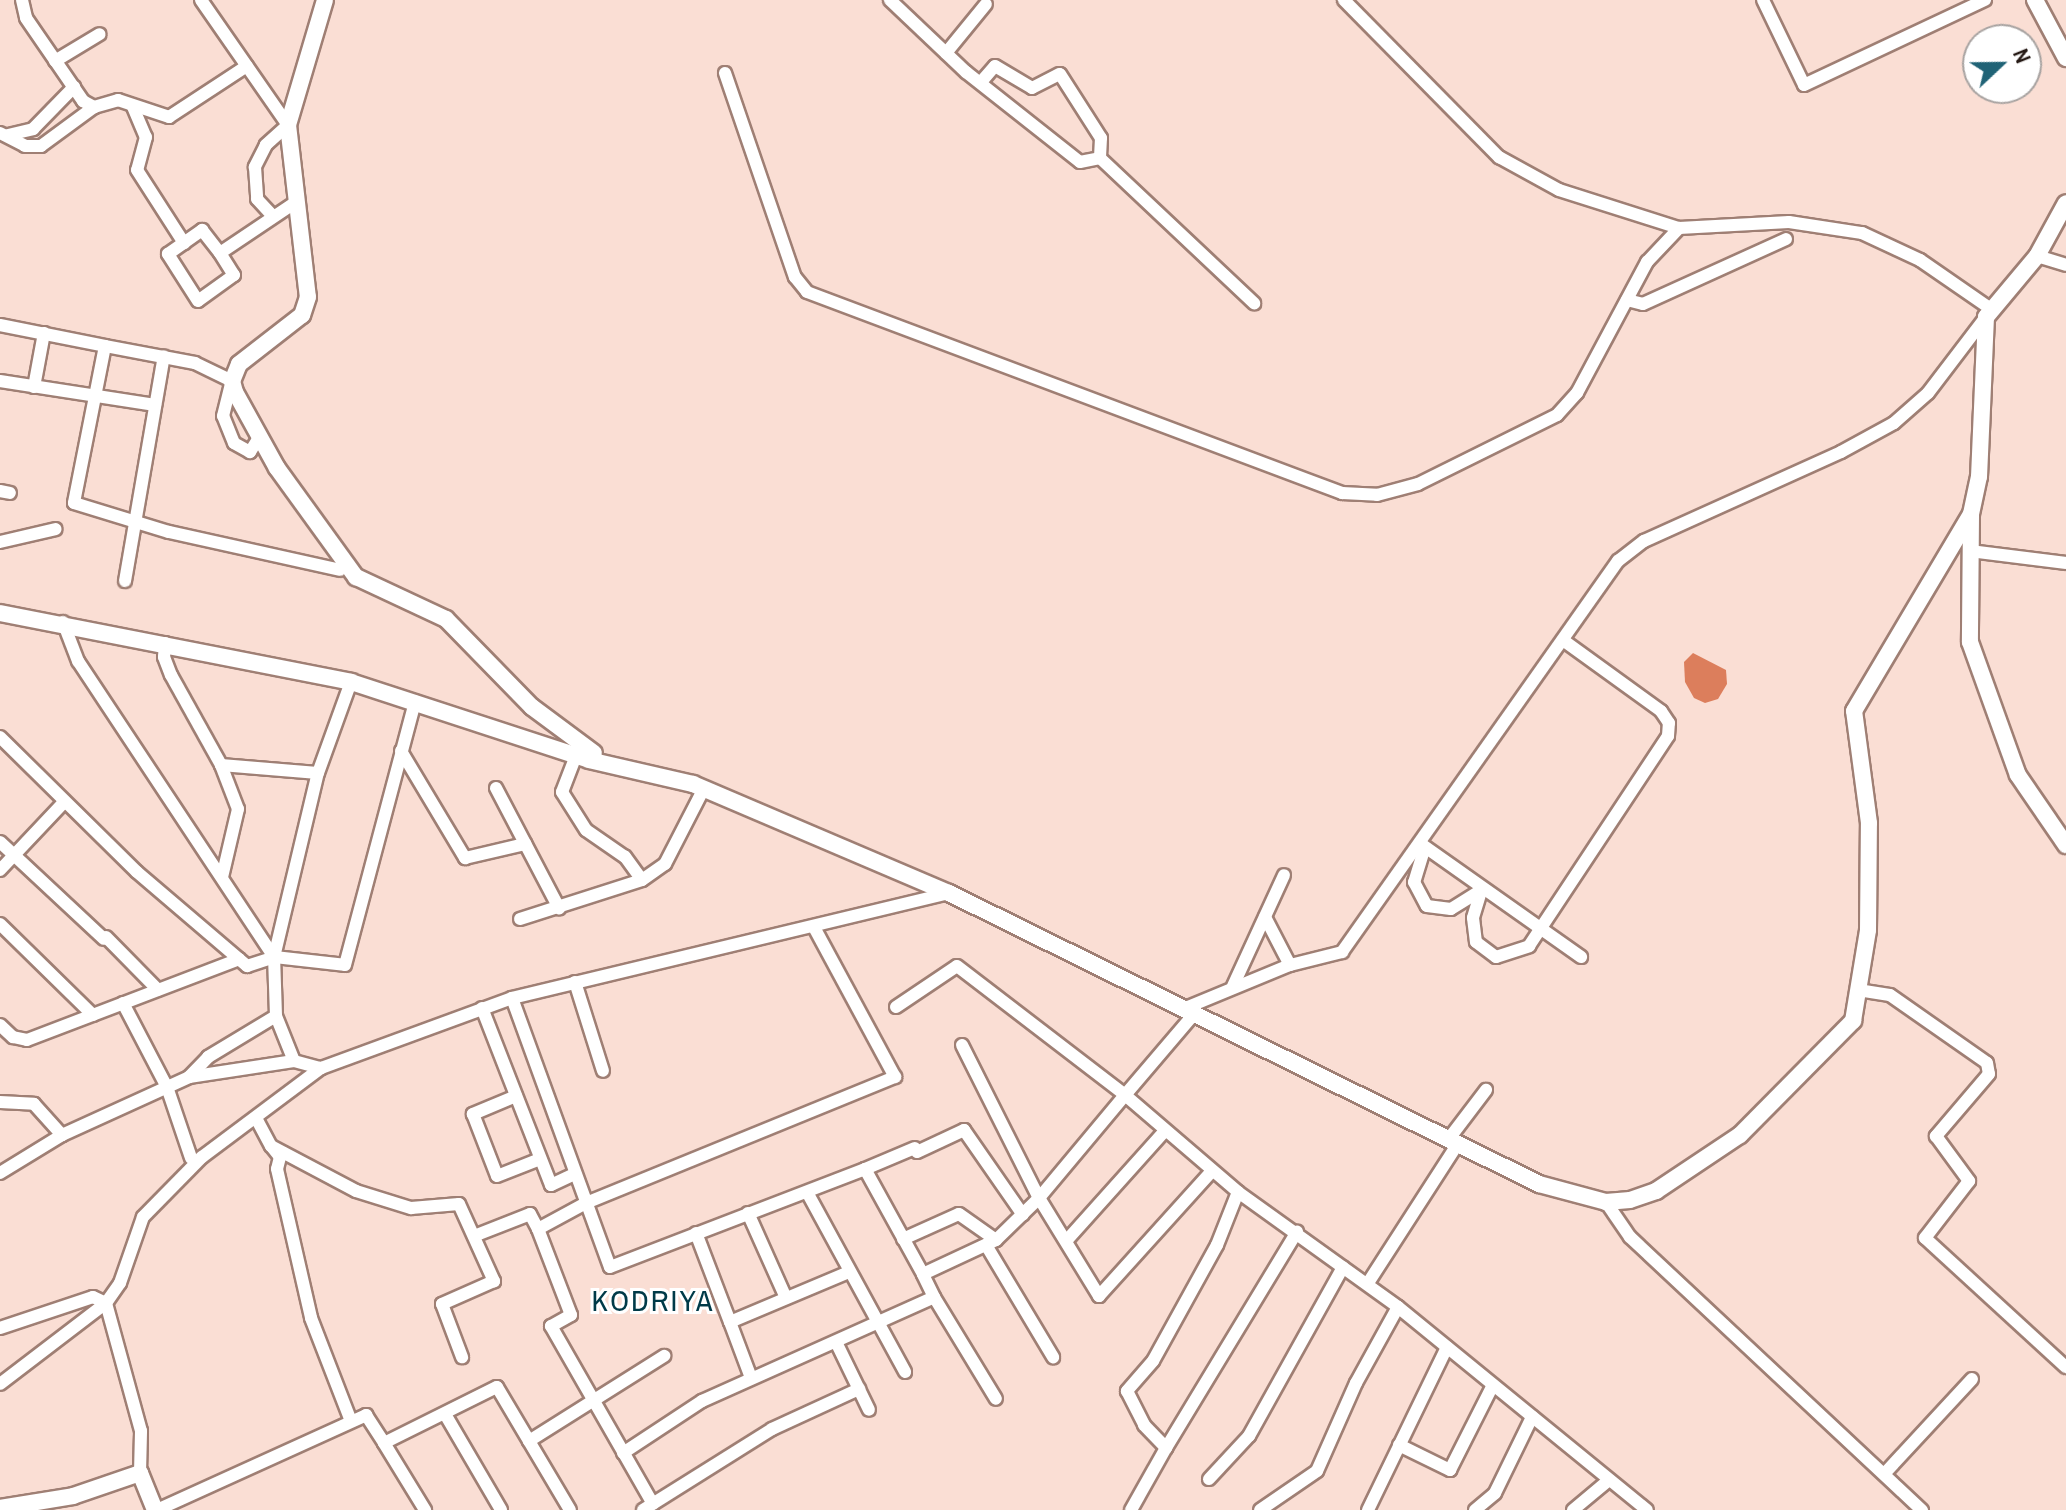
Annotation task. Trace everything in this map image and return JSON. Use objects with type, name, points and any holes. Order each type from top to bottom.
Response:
[{"type":"street","points":[[22,0],[26,18],[74,87],[94,107]]},
{"type":"street","points":[[201,0],[288,125]]},
{"type":"street","points":[[259,446],[234,443],[223,416],[239,364],[302,315],[308,297],[288,125],[325,0]]},
{"type":"street","points":[[890,0],[946,53],[1080,162],[1100,158]]},
{"type":"street","points":[[1344,0],[1499,157],[1559,190],[1679,228],[1789,222],[1862,233],[1920,260],[1988,313]]},
{"type":"street","points":[[1763,0],[1804,85],[1985,0]]},
{"type":"street","points":[[2035,0],[2066,58]]},
{"type":"street","points":[[946,53],[986,4]]},
{"type":"street","points":[[55,61],[100,34]]},
{"type":"street","points":[[4,134],[25,146],[41,146],[94,107],[118,100],[157,117],[179,113],[247,66]]},
{"type":"street","points":[[981,82],[995,66],[1032,88],[1060,74],[1101,138],[1100,158],[1254,303]]},
{"type":"street","points":[[725,73],[795,277],[807,292],[1342,493],[1377,495],[1418,484],[1557,415],[1577,393],[1657,248],[1679,228]]},
{"type":"street","points":[[4,134],[33,129],[74,87]]},
{"type":"street","points":[[133,107],[146,137],[137,170],[184,243]]},
{"type":"street","points":[[272,215],[257,199],[255,167],[266,145],[288,125]]},
{"type":"street","points":[[220,253],[272,215],[296,202]]},
{"type":"street","points":[[923,1274],[991,1242],[1023,1215],[1125,1095],[1188,1012],[1233,986],[1290,965],[1342,952],[1423,846],[1604,577],[1630,550],[1894,423],[1928,393],[1988,313],[2037,256],[2066,203]]},
{"type":"street","points":[[202,230],[220,253],[234,275],[198,301],[168,254],[202,230]]},
{"type":"street","points":[[1627,300],[1643,304],[1786,239]]},
{"type":"street","points":[[2037,256],[2066,265]]},
{"type":"street","points":[[1988,313],[1979,477],[1971,514],[1968,618],[1975,655],[2018,775],[2066,845]]},
{"type":"street","points":[[0,325],[195,363],[232,381],[259,446],[356,577],[446,619],[532,707],[575,743],[613,762]]},
{"type":"street","points":[[34,387],[44,333]]},
{"type":"street","points":[[105,346],[74,503],[136,518],[169,532],[340,570]]},
{"type":"street","points":[[125,581],[164,356]]},
{"type":"street","points":[[0,381],[155,405]]},
{"type":"street","points":[[0,613],[63,622],[351,682],[576,756],[613,762],[704,788],[949,893],[1539,1184],[1606,1202],[1656,1191],[1740,1135],[1853,1021],[1868,930],[1869,823],[1854,711],[1971,514]]},
{"type":"street","points":[[0,542],[56,529]]},
{"type":"street","points":[[1970,551],[2066,563]]},
{"type":"street","points":[[63,622],[78,661],[274,957]]},
{"type":"street","points":[[1482,888],[1473,918],[1476,942],[1496,957],[1521,950],[1539,928],[1669,729],[1661,711],[1563,640]]},
{"type":"street","points":[[165,643],[171,675],[221,765],[238,809],[222,877]]},
{"type":"street","points":[[294,1061],[276,1016],[274,957],[318,773],[351,682]]},
{"type":"street","points":[[0,737],[64,802],[247,966],[274,957],[345,965],[415,701]]},
{"type":"street","points":[[401,751],[465,858],[525,844]]},
{"type":"street","points":[[576,756],[562,792],[586,830],[625,857],[642,880]]},
{"type":"street","points":[[221,765],[318,773]]},
{"type":"street","points":[[496,788],[559,908]]},
{"type":"street","points":[[520,919],[642,880],[665,864],[704,788]]},
{"type":"street","points":[[0,870],[64,802]]},
{"type":"street","points":[[0,842],[158,990]]},
{"type":"street","points":[[1423,846],[1581,957]]},
{"type":"street","points":[[1423,846],[1414,882],[1427,906],[1451,909],[1466,904],[1482,888]]},
{"type":"street","points":[[1233,986],[1284,875]]},
{"type":"street","points":[[0,1384],[106,1303],[120,1283],[143,1217],[202,1157],[321,1068],[512,998],[949,893]]},
{"type":"street","points":[[1265,917],[1290,965]]},
{"type":"street","points":[[0,924],[93,1015]]},
{"type":"street","points":[[538,1229],[586,1203],[895,1077],[814,927]]},
{"type":"street","points":[[0,1025],[13,1037],[27,1040],[239,959]]},
{"type":"street","points":[[896,1007],[957,966],[1125,1095],[1164,1132],[1238,1192],[1368,1283],[1647,1510]]},
{"type":"street","points":[[575,982],[603,1071]]},
{"type":"street","points":[[1858,990],[1890,995],[1987,1063],[1989,1074],[1936,1136],[1969,1181],[1925,1238],[2066,1367]]},
{"type":"street","points":[[512,998],[572,1175],[610,1267],[964,1130],[1023,1215]]},
{"type":"street","points":[[123,1003],[167,1087],[191,1158]]},
{"type":"street","points":[[482,1008],[551,1185],[572,1175]]},
{"type":"street","points":[[189,1077],[208,1057],[276,1016]]},
{"type":"street","points":[[962,1045],[1039,1198],[1099,1296],[1212,1171]]},
{"type":"street","points":[[0,1173],[62,1135],[189,1077],[294,1061],[321,1068]]},
{"type":"street","points":[[1368,1283],[1486,1090]]},
{"type":"street","points":[[516,1096],[473,1114],[482,1139],[497,1176],[540,1159]]},
{"type":"street","points":[[0,1102],[34,1104],[62,1135]]},
{"type":"street","points":[[256,1118],[280,1157],[277,1169],[311,1318],[351,1421]]},
{"type":"street","points":[[1067,1240],[1164,1132]]},
{"type":"street","points":[[271,1146],[382,1201],[411,1208],[459,1204],[494,1281],[442,1304],[462,1357]]},
{"type":"street","points":[[865,1169],[934,1297],[996,1399]]},
{"type":"street","points":[[807,1192],[905,1372]]},
{"type":"street","points":[[1166,1448],[1144,1425],[1127,1391],[1153,1361],[1217,1245],[1238,1192]]},
{"type":"street","points":[[1606,1202],[1630,1237],[1922,1510]]},
{"type":"street","points":[[748,1213],[786,1298]]},
{"type":"street","points":[[474,1236],[530,1214],[571,1315],[551,1326],[623,1453],[648,1507],[772,1429],[859,1389]]},
{"type":"street","points":[[903,1239],[959,1214],[991,1242],[1053,1357]]},
{"type":"street","points":[[1131,1510],[1297,1232]]},
{"type":"street","points":[[696,1233],[751,1378]]},
{"type":"street","points":[[1209,1479],[1249,1436],[1343,1267]]},
{"type":"street","points":[[730,1322],[849,1272]]},
{"type":"street","points":[[0,1328],[93,1297],[106,1303],[141,1431],[140,1473],[156,1510],[366,1415],[425,1510]]},
{"type":"street","points":[[623,1453],[702,1401],[837,1344],[934,1297]]},
{"type":"street","points":[[1260,1510],[1317,1471],[1398,1307]]},
{"type":"street","points":[[837,1344],[869,1410]]},
{"type":"street","points":[[1368,1510],[1447,1347]]},
{"type":"street","points":[[529,1441],[664,1356]]},
{"type":"street","points":[[1885,1473],[1972,1379]]},
{"type":"street","points":[[1399,1445],[1450,1470],[1493,1385]]},
{"type":"street","points":[[384,1443],[497,1387],[570,1510]]},
{"type":"street","points":[[445,1414],[501,1510]]},
{"type":"street","points":[[1475,1510],[1495,1493],[1532,1417]]},
{"type":"street","points":[[0,1508],[73,1496],[140,1473]]},
{"type":"street","points":[[1573,1510],[1609,1480]]},
{"type":"shaded area","points":[[1693,653],[1726,670],[1727,684],[1718,699],[1705,703],[1694,698],[1685,682],[1684,662]]},
{"type":"district","name":"KODRIYA","points":[[653,1300]]}]
